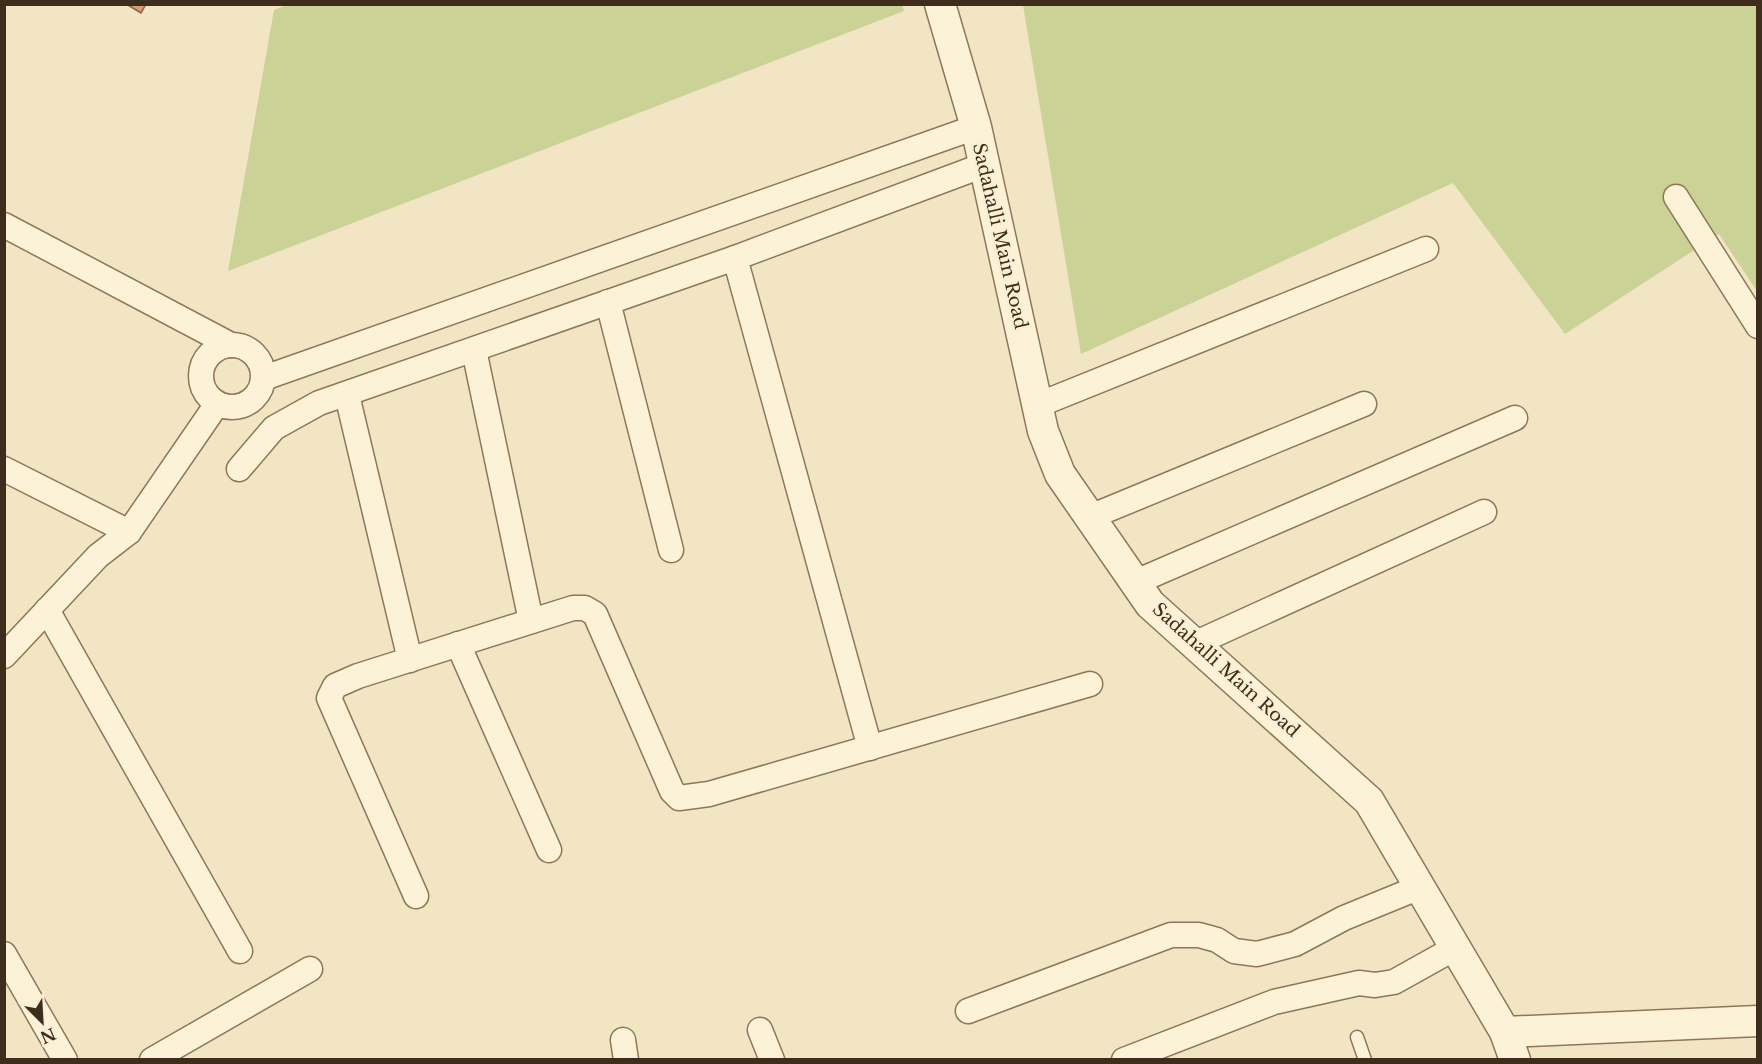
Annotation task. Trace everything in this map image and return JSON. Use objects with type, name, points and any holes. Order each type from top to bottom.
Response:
[{"type":"street","name":"Sadahalli Main Road","points":[[940,4],[976,127],[1038,405],[1051,455],[1060,474],[1150,604],[1369,801],[1510,1046]]},
{"type":"street","points":[[264,378],[976,127]]},
{"type":"street","points":[[239,469],[274,428],[319,403],[735,258],[984,165]]},
{"type":"street","points":[[1676,197],[1758,326]]},
{"type":"street","points":[[4,225],[231,345],[251,351],[258,358],[264,378],[261,389],[247,404],[237,408],[217,404],[203,390],[201,370],[212,352],[231,345]]},
{"type":"street","points":[[1038,405],[1426,249]]},
{"type":"street","points":[[735,258],[870,748]]},
{"type":"street","points":[[608,302],[671,550]]},
{"type":"street","points":[[474,350],[531,621]]},
{"type":"street","points":[[347,395],[410,660]]},
{"type":"street","points":[[4,656],[98,556],[129,532],[217,404]]},
{"type":"street","points":[[1090,517],[1364,404]]},
{"type":"street","points":[[1136,582],[1515,418]]},
{"type":"street","points":[[4,469],[129,532]]},
{"type":"street","points":[[1194,644],[1484,512]]},
{"type":"street","points":[[416,896],[329,698],[335,686],[531,621],[573,608],[585,608],[595,614],[672,791],[679,798],[709,794],[1090,684]]},
{"type":"street","points":[[47,610],[240,951]]},
{"type":"street","points":[[458,645],[549,850]]},
{"type":"street","points":[[968,1011],[1172,935],[1199,935],[1217,940],[1234,951],[1257,954],[1295,944],[1344,918],[1420,887]]},
{"type":"street","points":[[1124,1059],[1274,1002],[1359,984],[1375,985],[1394,982],[1455,948]]},
{"type":"street","points":[[4,954],[65,1059]]},
{"type":"street","points":[[152,1059],[310,969]]},
{"type":"street","points":[[1510,1046],[1758,1022]]},
{"type":"street","points":[[760,1030],[772,1059]]},
{"type":"lane","points":[[1357,1037],[1365,1059]]},
{"type":"green space","points":[[290,4],[902,4],[904,11],[228,271],[274,10]]},
{"type":"green space","points":[[1023,5],[1757,5],[1757,291],[1719,234],[1565,334],[1453,183],[1081,354]]},
{"type":"building","points":[[126,4],[146,4],[141,13]]}]
